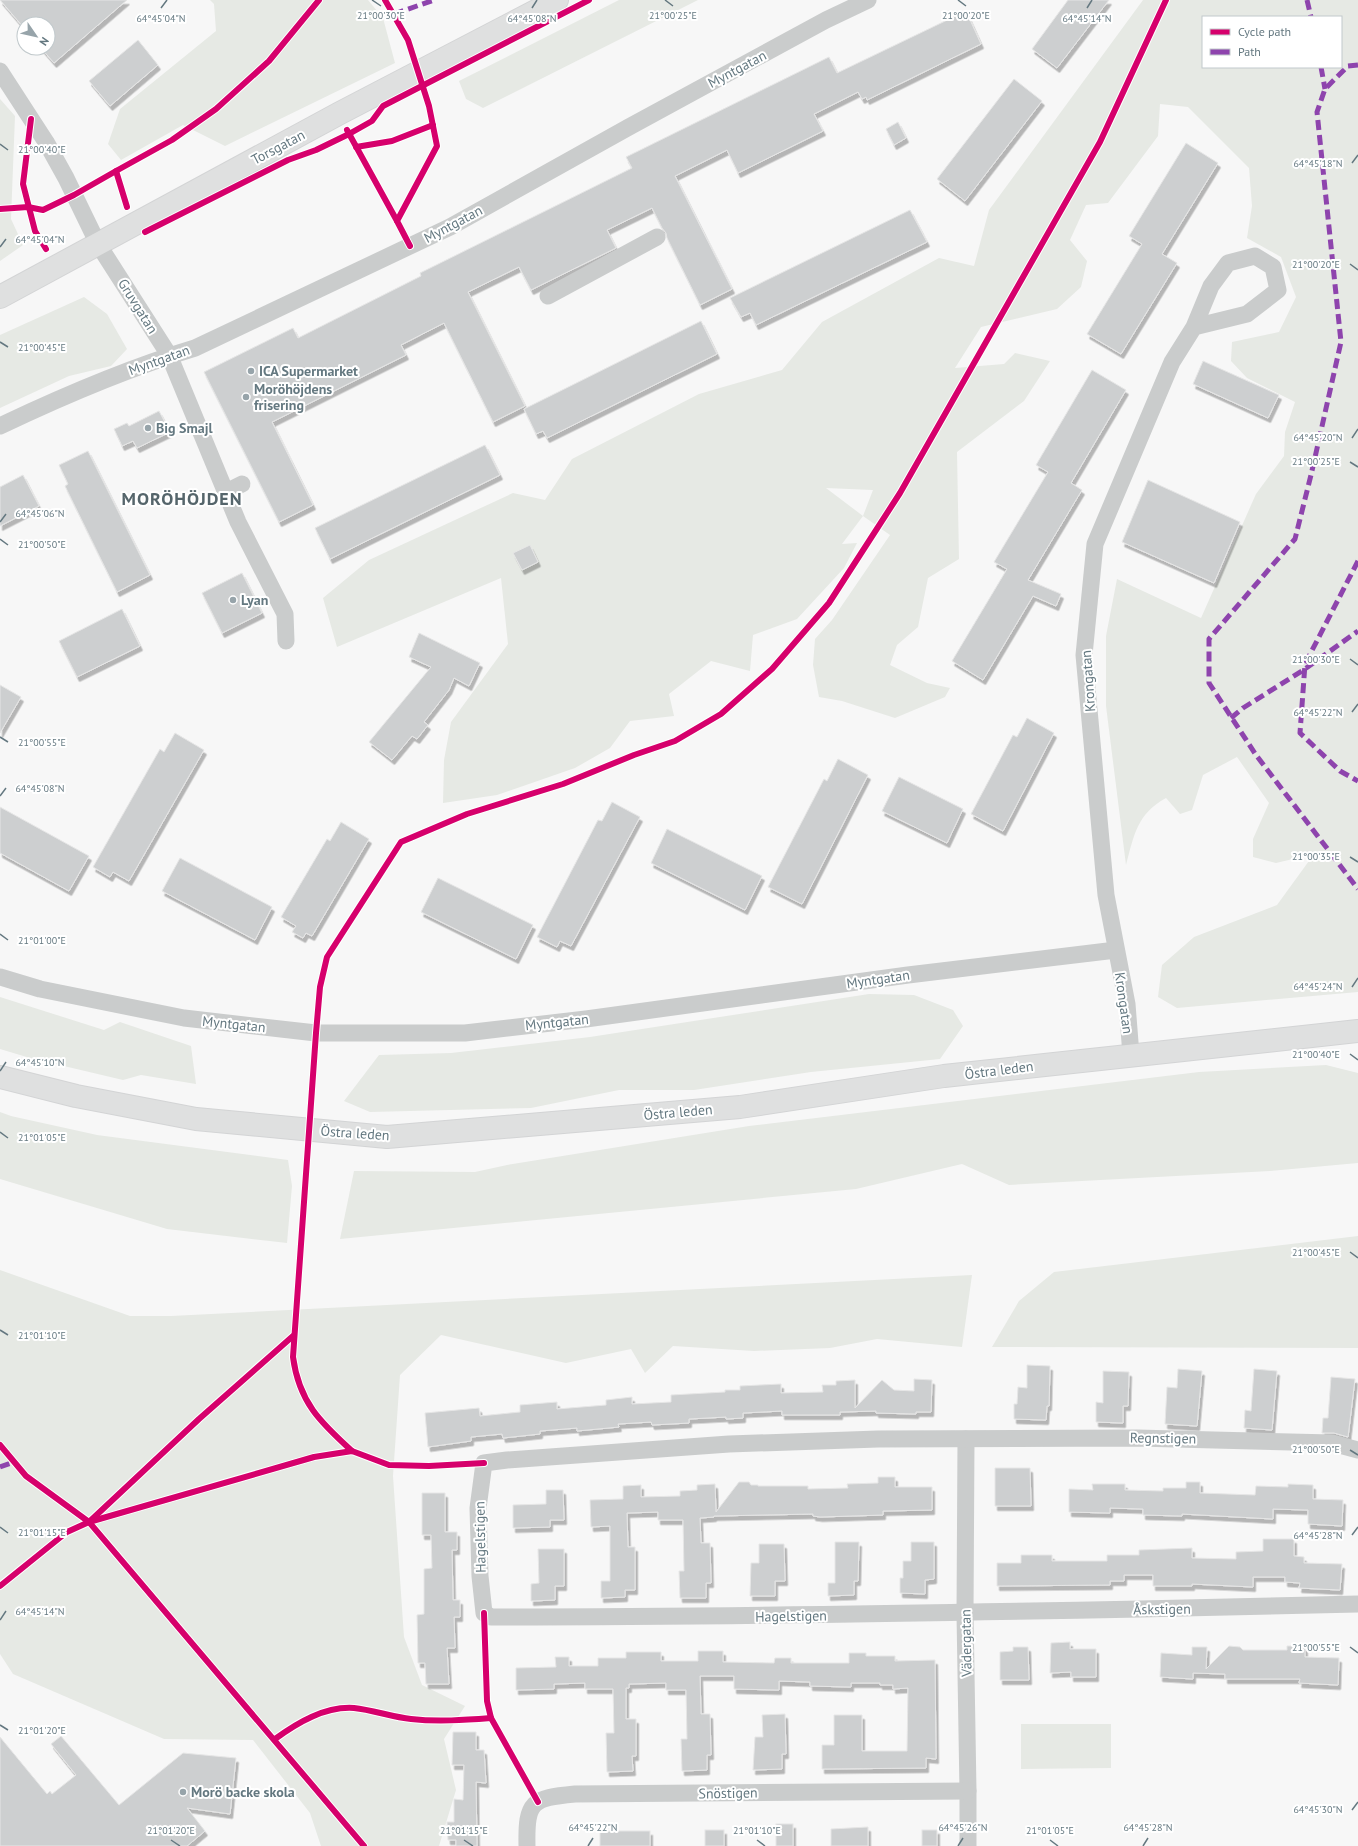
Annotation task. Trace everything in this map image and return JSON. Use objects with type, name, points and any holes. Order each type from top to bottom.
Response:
[{"type":"street","name":"Torsgatan","points":[[0,297],[340,113],[557,0]]},
{"type":"street","name":"Myntgatan","points":[[0,426],[70,393],[194,348],[450,227],[629,127],[826,20],[868,0]]},
{"type":"street","name":"Gruvgatan","points":[[0,71],[46,142],[66,178],[98,244],[169,356],[238,522],[285,614],[286,641]]},
{"type":"street","points":[[548,296],[658,237]]},
{"type":"street","name":"Krongatan","points":[[1131,1055],[1127,1004],[1106,895],[1084,655],[1095,544],[1172,362],[1194,328],[1211,286],[1228,264],[1255,256],[1273,267],[1278,290],[1247,314],[1194,328]]},
{"type":"street","points":[[226,492],[242,484]]},
{"type":"street","name":"Myntgatan","points":[[0,977],[40,990],[184,1018],[316,1033],[465,1033],[586,1019],[908,975],[1116,950]]},
{"type":"street","name":"Östra leden","points":[[0,1077],[76,1096],[196,1119],[387,1137],[740,1107],[944,1076],[1358,1031]]},
{"type":"street","name":"Hagelstigen","points":[[965,1614],[491,1617],[484,1613],[480,1576],[478,1508],[484,1463],[491,1462],[729,1444],[878,1439],[966,1439]]},
{"type":"street","name":"Regnstigen","points":[[966,1439],[1242,1439],[1332,1443],[1358,1450]]},
{"type":"street","name":"Vädergatan","points":[[966,1439],[965,1614],[968,1846]]},
{"type":"street","name":"Åskstigen","points":[[965,1614],[1358,1604]]},
{"type":"street","name":"Snöstigen","points":[[527,1846],[526,1823],[531,1806],[546,1797],[576,1794],[968,1791]]},
{"type":"shaded area","points":[[210,0],[368,0],[383,18],[395,63],[225,146],[183,125],[121,160],[108,144],[120,109],[216,31],[214,4]]},
{"type":"shaded area","points":[[619,0],[698,0],[483,108],[466,99],[459,81]]},
{"type":"shaded area","points":[[1143,0],[1358,0],[1358,992],[1177,1008],[1158,997],[1162,965],[1194,937],[1277,905],[1314,854],[1276,863],[1253,857],[1253,839],[1269,803],[1237,757],[1203,775],[1192,810],[1180,814],[1166,798],[1156,804],[1138,826],[1126,865],[1106,706],[1106,636],[1117,579],[1201,618],[1256,494],[1284,456],[1285,432],[1295,402],[1247,378],[1231,361],[1232,342],[1279,332],[1296,297],[1281,257],[1247,238],[1252,206],[1249,168],[1188,107],[1160,104],[1158,136],[1108,203],[1086,205],[1070,240],[1087,261],[1081,287],[1057,309],[981,327],[955,368],[1004,364],[1015,353],[1050,361],[1024,401],[957,452],[959,559],[928,578],[918,627],[897,645],[890,665],[927,683],[950,688],[945,697],[895,718],[842,701],[819,697],[813,665],[815,639],[832,620],[890,535],[863,516],[842,544],[857,543],[844,568],[797,619],[753,635],[750,671],[711,661],[669,694],[674,716],[630,721],[610,748],[575,768],[497,795],[443,803],[444,760],[451,722],[508,644],[501,578],[337,647],[323,598],[369,560],[513,493],[545,500],[572,459],[699,394],[782,370],[822,322],[939,258],[974,266],[989,210]],"holes":[[[826,488],[872,490],[873,490],[863,516]]]},
{"type":"shaded area","points":[[0,99],[15,116],[11,219],[23,245],[0,261]]},
{"type":"shaded area","points":[[84,297],[107,314],[127,349],[111,366],[69,376],[0,408],[0,335]]},
{"type":"shaded area","points":[[869,994],[914,995],[953,1010],[963,1026],[940,1059],[811,1072],[694,1090],[619,1090],[531,1108],[370,1112],[344,1101],[379,1055],[451,1053],[590,1037]]},
{"type":"shaded area","points":[[0,997],[104,1030],[120,1022],[191,1046],[196,1084],[141,1075],[123,1080],[30,1058],[0,1049]]},
{"type":"shaded area","points":[[1326,1065],[1358,1073],[1358,1163],[1270,1171],[1009,1185],[962,1164],[856,1189],[340,1239],[354,1171],[475,1172],[507,1165],[749,1126],[1199,1072]]},
{"type":"shaded area","points":[[0,1112],[11,1116],[97,1135],[288,1160],[292,1186],[287,1243],[167,1229],[0,1179]]},
{"type":"shaded area","points":[[1358,1236],[1358,1348],[992,1347],[1019,1301],[1054,1272]]},
{"type":"shaded area","points":[[0,1270],[130,1316],[171,1316],[972,1275],[962,1347],[877,1339],[830,1348],[754,1351],[673,1346],[645,1373],[631,1349],[566,1363],[441,1335],[400,1375],[393,1476],[404,1637],[422,1685],[465,1706],[444,1739],[456,1790],[439,1846],[321,1846],[310,1813],[253,1740],[164,1739],[13,1674],[0,1654]]},
{"type":"shaded area","points":[[1021,1724],[1111,1724],[1111,1768],[1021,1769]]},
{"type":"building","points":[[0,0],[127,0],[54,63],[48,56],[56,56],[56,16],[16,16],[16,19]]},
{"type":"building","points":[[1068,0],[1109,0],[1057,68],[1032,49]]},
{"type":"building","points":[[966,11],[981,44],[867,100],[866,97],[862,99],[858,92],[814,114],[823,131],[738,173],[727,150],[675,176],[732,289],[700,305],[667,238],[666,233],[652,208],[607,230],[616,248],[531,290],[519,267],[468,292],[525,406],[493,422],[444,323],[401,345],[406,355],[272,422],[313,505],[279,522],[204,372],[293,328],[298,338],[421,276],[420,273],[632,168],[626,157],[829,57],[837,73]]},
{"type":"building","points":[[138,40],[158,65],[110,106],[89,81]]},
{"type":"building","points":[[1014,79],[1042,101],[965,201],[937,179]]},
{"type":"building","points":[[898,122],[906,138],[894,145],[886,129]]},
{"type":"building","points":[[1186,143],[1218,163],[1162,254],[1177,263],[1121,354],[1087,334],[1142,244],[1129,236]]},
{"type":"building","points":[[910,210],[927,242],[756,325],[750,313],[741,317],[730,298]]},
{"type":"building","points":[[701,321],[717,354],[547,438],[543,431],[536,434],[524,409]]},
{"type":"building","points":[[1203,361],[1279,395],[1268,418],[1193,384]]},
{"type":"building","points":[[1092,370],[1126,390],[1071,483],[1082,490],[1028,580],[1061,594],[1056,606],[1033,596],[983,680],[952,661],[1007,569],[994,562],[1048,472],[1036,465]]},
{"type":"building","points":[[159,411],[170,432],[137,448],[133,441],[122,446],[114,429],[127,423],[129,426]]},
{"type":"building","points":[[485,445],[500,475],[330,559],[315,528]]},
{"type":"building","points":[[88,451],[150,575],[117,592],[65,486],[68,484],[59,465]]},
{"type":"building","points":[[23,475],[39,506],[0,526],[0,487]]},
{"type":"building","points":[[1148,480],[1240,522],[1214,583],[1122,542]]},
{"type":"building","points":[[530,545],[538,562],[522,570],[513,553]]},
{"type":"building","points":[[242,573],[262,613],[222,633],[202,593]]},
{"type":"building","points":[[122,609],[140,646],[77,677],[59,641]]},
{"type":"building","points":[[419,633],[480,663],[469,686],[454,678],[449,690],[424,722],[428,725],[417,739],[412,736],[392,760],[369,742],[431,667],[409,657]]},
{"type":"building","points":[[0,685],[21,697],[0,733]]},
{"type":"building","points":[[1027,718],[1054,733],[1003,831],[971,814],[1013,735],[1017,737]]},
{"type":"building","points":[[175,733],[204,750],[129,881],[113,872],[110,877],[93,867],[160,749],[164,752]]},
{"type":"building","points":[[838,759],[868,775],[802,904],[768,887],[824,779],[827,781]]},
{"type":"building","points":[[899,777],[963,809],[947,843],[882,811]]},
{"type":"building","points":[[612,802],[640,817],[571,946],[560,941],[557,947],[537,937],[598,820],[602,821]]},
{"type":"building","points":[[0,807],[89,856],[69,891],[0,853]]},
{"type":"building","points":[[341,822],[369,839],[312,936],[306,933],[303,938],[292,932],[296,926],[281,917],[327,839],[330,841]]},
{"type":"building","points":[[667,829],[762,876],[745,910],[651,863]]},
{"type":"building","points":[[180,858],[272,907],[255,940],[162,891]]},
{"type":"building","points":[[438,878],[533,925],[516,959],[421,912]]},
{"type":"building","points":[[1027,1365],[1050,1366],[1049,1406],[1047,1406],[1046,1420],[1014,1419],[1014,1404],[1017,1404],[1018,1387],[1027,1388]]},
{"type":"building","points":[[1178,1369],[1202,1371],[1197,1426],[1165,1424],[1167,1387],[1177,1388]]},
{"type":"building","points":[[1254,1369],[1277,1371],[1272,1430],[1244,1428],[1245,1410],[1251,1411]]},
{"type":"building","points":[[1103,1371],[1129,1372],[1128,1406],[1123,1406],[1123,1423],[1096,1422],[1096,1402],[1103,1403]]},
{"type":"building","points":[[1331,1377],[1355,1379],[1348,1437],[1334,1433],[1322,1433],[1323,1418],[1328,1418]]},
{"type":"building","points":[[914,1379],[932,1380],[931,1412],[916,1412],[916,1414],[876,1413],[876,1411],[840,1412],[840,1415],[782,1415],[782,1411],[743,1413],[743,1418],[726,1419],[726,1417],[689,1419],[689,1423],[652,1425],[651,1422],[618,1424],[619,1427],[577,1431],[577,1428],[540,1431],[540,1434],[503,1438],[502,1434],[471,1437],[471,1441],[428,1447],[425,1413],[479,1408],[480,1416],[520,1412],[520,1405],[557,1402],[557,1409],[606,1405],[606,1400],[632,1397],[632,1404],[671,1402],[671,1395],[725,1392],[725,1390],[740,1390],[740,1386],[781,1384],[781,1393],[823,1392],[822,1385],[836,1385],[836,1381],[855,1380],[855,1408],[882,1380],[894,1390],[914,1391]]},
{"type":"building","points":[[995,1468],[1030,1468],[1031,1506],[995,1506]]},
{"type":"building","points":[[878,1477],[895,1477],[895,1487],[932,1487],[932,1510],[883,1511],[883,1515],[820,1517],[813,1516],[813,1514],[714,1516],[700,1518],[701,1543],[710,1543],[711,1583],[706,1583],[706,1598],[680,1598],[679,1571],[684,1571],[683,1520],[658,1520],[658,1512],[627,1513],[628,1547],[635,1547],[635,1590],[625,1590],[625,1597],[601,1598],[601,1581],[610,1581],[610,1526],[591,1527],[590,1500],[623,1499],[623,1486],[641,1485],[641,1497],[680,1496],[680,1491],[697,1490],[697,1485],[715,1484],[716,1512],[739,1482],[749,1482],[751,1485],[758,1486],[808,1486],[808,1489],[848,1488],[847,1484],[878,1483]]},
{"type":"building","points":[[1186,1482],[1200,1482],[1200,1493],[1255,1495],[1256,1486],[1288,1487],[1288,1484],[1313,1485],[1313,1499],[1343,1500],[1342,1526],[1308,1524],[1308,1510],[1273,1509],[1273,1519],[1182,1514],[1182,1516],[1143,1515],[1143,1509],[1110,1508],[1110,1513],[1069,1512],[1069,1489],[1093,1490],[1092,1484],[1125,1484],[1125,1490],[1163,1491],[1163,1488],[1186,1488]]},
{"type":"building","points":[[546,1490],[563,1490],[564,1520],[550,1520],[550,1527],[513,1528],[513,1505],[546,1504]]},
{"type":"building","points":[[422,1493],[445,1493],[445,1532],[457,1532],[457,1550],[452,1550],[453,1600],[460,1600],[460,1617],[454,1617],[455,1648],[447,1648],[449,1684],[426,1684],[425,1663],[418,1663],[417,1615],[424,1614],[424,1569],[432,1568],[431,1535],[422,1535]]},
{"type":"building","points":[[1263,1539],[1294,1539],[1294,1556],[1304,1557],[1304,1563],[1342,1564],[1340,1590],[1299,1588],[1300,1583],[1285,1582],[1285,1577],[1253,1577],[1253,1587],[1192,1584],[1192,1586],[1153,1586],[1153,1575],[1124,1575],[1124,1581],[1110,1581],[1110,1585],[997,1586],[997,1563],[1021,1563],[1021,1555],[1052,1555],[1052,1561],[1107,1561],[1107,1555],[1139,1555],[1139,1550],[1192,1548],[1192,1558],[1236,1559],[1236,1552],[1263,1551]]},
{"type":"building","points":[[835,1542],[859,1542],[858,1581],[854,1581],[854,1595],[828,1596],[828,1583],[835,1583]]},
{"type":"building","points":[[911,1542],[934,1542],[934,1579],[925,1580],[925,1594],[900,1593],[900,1578],[903,1578],[903,1561],[911,1561]]},
{"type":"building","points":[[759,1544],[784,1544],[785,1581],[775,1581],[775,1596],[750,1596],[751,1563],[759,1563]]},
{"type":"building","points":[[538,1549],[564,1549],[564,1586],[555,1586],[555,1600],[531,1601],[531,1584],[539,1583]]},
{"type":"building","points":[[1070,1642],[1070,1649],[1096,1649],[1096,1677],[1071,1677],[1071,1672],[1050,1673],[1051,1643]]},
{"type":"building","points":[[1229,1646],[1240,1647],[1243,1650],[1287,1650],[1287,1646],[1305,1646],[1305,1657],[1339,1658],[1338,1685],[1299,1683],[1300,1679],[1225,1679],[1225,1674],[1193,1673],[1193,1679],[1160,1677],[1161,1653],[1192,1655],[1192,1647],[1207,1647],[1206,1669]]},
{"type":"building","points":[[1013,1647],[1028,1647],[1029,1680],[1000,1680],[1000,1652],[1013,1651]]},
{"type":"building","points":[[698,1651],[723,1651],[723,1662],[774,1663],[775,1658],[791,1658],[791,1663],[849,1663],[849,1653],[866,1653],[866,1656],[895,1656],[895,1661],[935,1660],[936,1759],[926,1758],[926,1768],[822,1769],[822,1745],[834,1745],[834,1715],[862,1715],[862,1751],[907,1751],[908,1688],[893,1689],[893,1685],[880,1685],[880,1683],[851,1683],[851,1687],[810,1686],[810,1682],[779,1681],[779,1690],[734,1689],[734,1676],[700,1676],[701,1714],[710,1714],[711,1755],[707,1755],[707,1770],[682,1771],[681,1739],[687,1739],[686,1690],[666,1690],[666,1683],[629,1684],[629,1688],[626,1688],[626,1719],[636,1719],[636,1756],[632,1756],[633,1771],[607,1772],[606,1733],[614,1733],[613,1689],[585,1689],[585,1683],[554,1684],[554,1689],[516,1690],[516,1668],[556,1667],[555,1657],[569,1657],[569,1666],[598,1666],[598,1658],[626,1658],[626,1652],[661,1652],[661,1661],[698,1661]]},
{"type":"building","points":[[785,1714],[786,1754],[782,1754],[782,1769],[753,1770],[755,1737],[763,1737],[762,1715]]},
{"type":"building","points":[[453,1732],[476,1732],[476,1750],[484,1750],[486,1783],[476,1782],[477,1846],[456,1846],[456,1840],[448,1840],[447,1822],[454,1822],[454,1799],[463,1800],[464,1765],[452,1765]]},
{"type":"building","name":"Morö backe skola","points":[[61,1736],[119,1805],[183,1753],[236,1758],[230,1814],[187,1808],[205,1831],[187,1846],[0,1846],[0,1737],[47,1794],[50,1791],[52,1794],[76,1775],[51,1744]]},
{"type":"building","points":[[776,1824],[793,1824],[793,1846],[776,1846]]},
{"type":"building","points":[[868,1827],[868,1846],[831,1846],[831,1829]]},
{"type":"building","points":[[705,1830],[724,1830],[724,1846],[705,1846]]},
{"type":"building","points":[[922,1830],[937,1830],[937,1846],[922,1846]]},
{"type":"building","points":[[600,1831],[650,1831],[650,1846],[600,1846]]},
{"type":"marked path","points":[[394,14],[434,0]]},
{"type":"marked path","points":[[1307,0],[1311,16]]},
{"type":"marked path","points":[[1358,65],[1348,66],[1325,89],[1317,112],[1341,342],[1295,539],[1209,639],[1209,683],[1256,755],[1358,889]]},
{"type":"marked path","points":[[1321,68],[1325,89]]},
{"type":"marked path","points":[[1358,561],[1305,664],[1300,733],[1340,771],[1358,781]]},
{"type":"marked path","points":[[1231,718],[1243,708],[1305,669],[1358,631]]},
{"type":"marked path","points":[[0,1467],[14,1462]]},
{"type":"cycle path","points":[[116,171],[172,140],[216,109],[269,61],[319,0]]},
{"type":"cycle path","points":[[385,0],[408,40],[429,106],[437,146],[397,221],[410,246]]},
{"type":"cycle path","points":[[145,232],[288,160],[316,150],[349,134],[372,121],[383,106],[589,0]]},
{"type":"cycle path","points":[[352,1451],[321,1420],[306,1399],[300,1387],[293,1357],[316,1033],[320,987],[327,957],[401,842],[467,814],[563,784],[634,755],[675,741],[721,714],[772,669],[829,603],[900,493],[1100,142],[1166,0]]},
{"type":"cycle path","points":[[31,119],[23,184],[35,231],[46,249]]},
{"type":"cycle path","points":[[356,147],[392,141],[433,125]]},
{"type":"cycle path","points":[[347,130],[397,221]]},
{"type":"cycle path","points":[[0,209],[28,207],[43,210],[74,195],[116,171],[127,207]]},
{"type":"cycle path","points":[[0,1586],[67,1532],[89,1522],[199,1419],[293,1336]]},
{"type":"cycle path","points":[[0,1445],[26,1476],[89,1522],[364,1846]]},
{"type":"cycle path","points":[[89,1522],[314,1457],[352,1451],[389,1465],[429,1466],[484,1463]]},
{"type":"cycle path","points":[[484,1613],[487,1701],[491,1718],[538,1802]]},
{"type":"cycle path","points":[[275,1739],[312,1717],[343,1708],[361,1709],[421,1720],[491,1718]]},
{"type":"place","name":"ICA Supermarket","points":[[251,371]]},
{"type":"place","name":"Moröhöjdens frisering","points":[[246,397]]},
{"type":"place","name":"Big Smajl","points":[[148,428]]},
{"type":"place","name":"Lyan","points":[[233,600]]},
{"type":"place","name":"Morö backe skola","points":[[183,1792]]},
{"type":"district","name":"MORÖHÖJDEN","points":[[182,499]]}]
